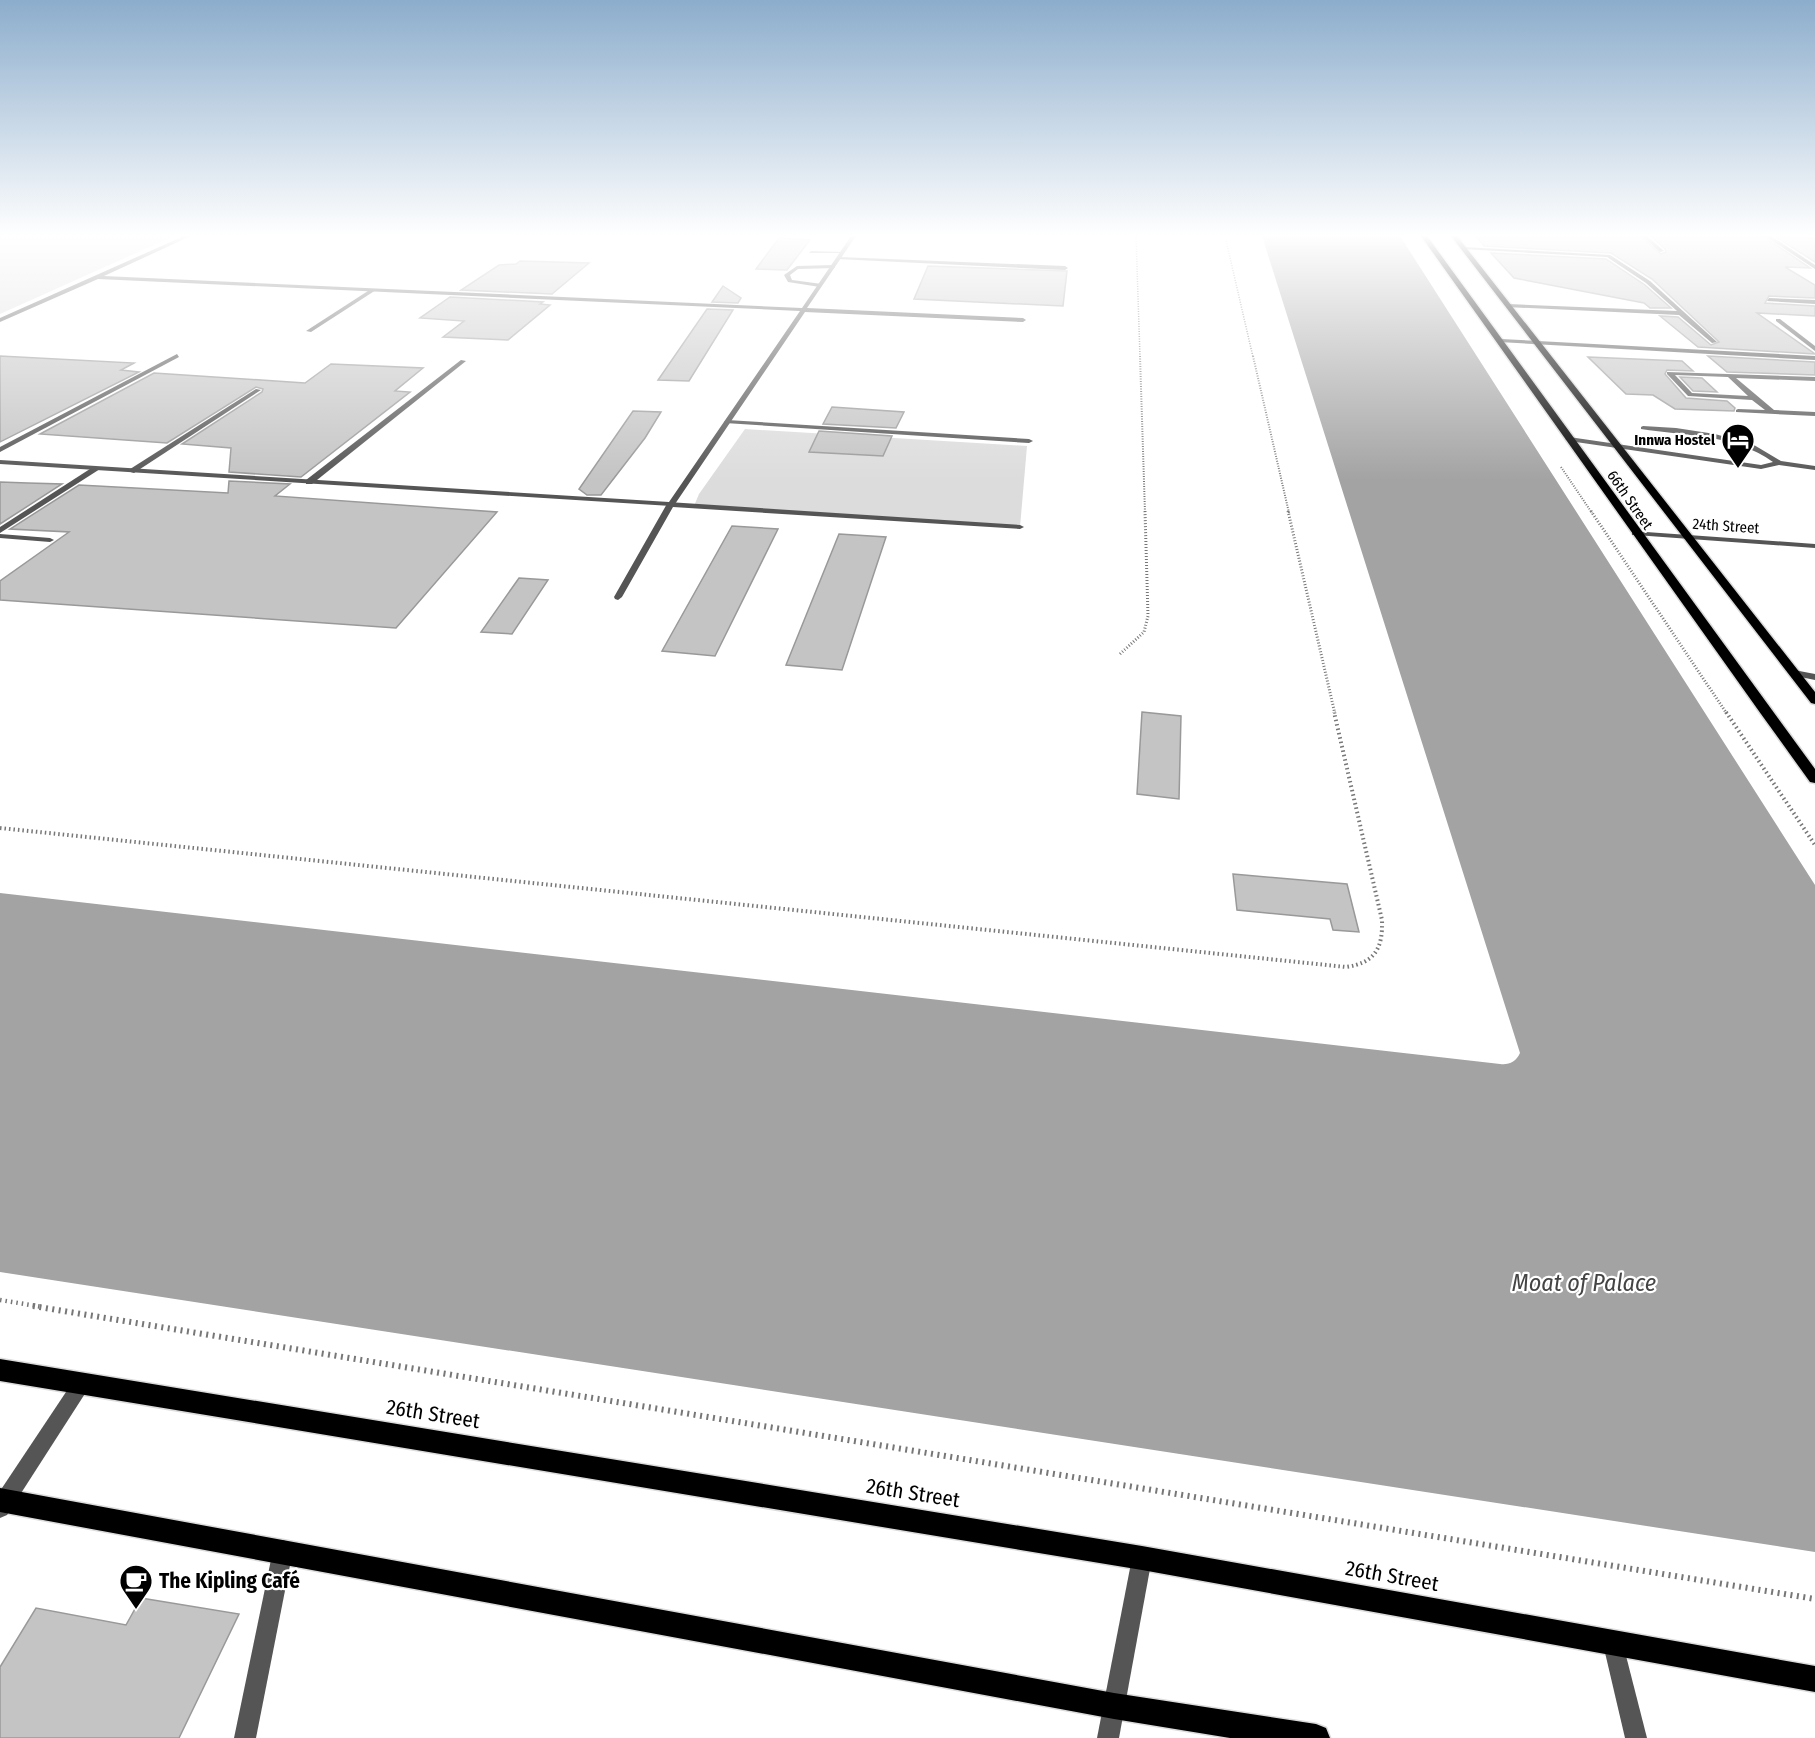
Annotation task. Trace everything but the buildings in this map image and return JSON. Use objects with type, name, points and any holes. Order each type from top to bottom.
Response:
[{"type":"main road","name":"66th Street","points":[[1483,317],[1635,533],[1815,779]]},
{"type":"main road","name":"66th Street","points":[[1516,317],[1815,700]]},
{"type":"main road","name":"26th Street","points":[[0,1370],[1142,1558],[1815,1679]]},
{"type":"main road","points":[[2,1503],[283,1550],[1114,1706],[1316,1738]]},
{"type":"street","points":[[309,331],[331,317]]},
{"type":"street","points":[[618,597],[671,504],[799,317]]},
{"type":"street","points":[[960,317],[1023,320]]},
{"type":"street","points":[[1685,317],[1714,342]]},
{"type":"street","points":[[1778,321],[1815,349]]},
{"type":"street","points":[[1501,341],[1815,358]]},
{"type":"street","points":[[0,450],[177,356]]},
{"type":"street","points":[[309,482],[463,361]]},
{"type":"street","points":[[1754,398],[1690,394],[1669,374],[1815,379]]},
{"type":"street","points":[[1729,375],[1772,412]]},
{"type":"street","points":[[131,471],[258,390]]},
{"type":"street","points":[[1738,411],[1815,414]]},
{"type":"street","points":[[727,422],[1029,441]]},
{"type":"street","points":[[1642,428],[1678,431],[1747,445],[1771,455],[1779,463]]},
{"type":"street","points":[[1569,439],[1761,467],[1779,463],[1815,468]]},
{"type":"street","points":[[0,462],[1020,527]]},
{"type":"street","points":[[0,531],[96,469]]},
{"type":"street","name":"24th Street","points":[[1635,533],[1815,546]]},
{"type":"street","points":[[0,536],[50,540]]},
{"type":"street","points":[[1794,674],[1815,677]]},
{"type":"street","points":[[2,1503],[82,1383]]},
{"type":"street","points":[[245,1738],[283,1550]]},
{"type":"street","points":[[1108,1738],[1142,1558]]},
{"type":"street","points":[[1612,1644],[1636,1738]]},
{"type":"path","points":[[1120,654],[1144,632],[1148,616],[1139,317]]},
{"type":"path","points":[[0,828],[1318,966],[1355,967],[1372,958],[1382,943],[1382,920],[1244,317]]},
{"type":"path","points":[[1558,462],[1815,844]]},
{"type":"path","points":[[0,1300],[1815,1599]]},
{"type":"shaded area","points":[[745,429],[1027,446],[1020,527],[694,506],[699,494]]},
{"type":"water","name":"Moat of Palace","points":[[1288,317],[1452,317],[1815,885],[1815,1552],[0,1272],[0,893],[1500,1064],[1514,1061],[1520,1053]]},
{"type":"place","name":"Innwa Hostel","points":[[1738,469]]},
{"type":"place","name":"The Kipling Café","points":[[136,1610]]}]
